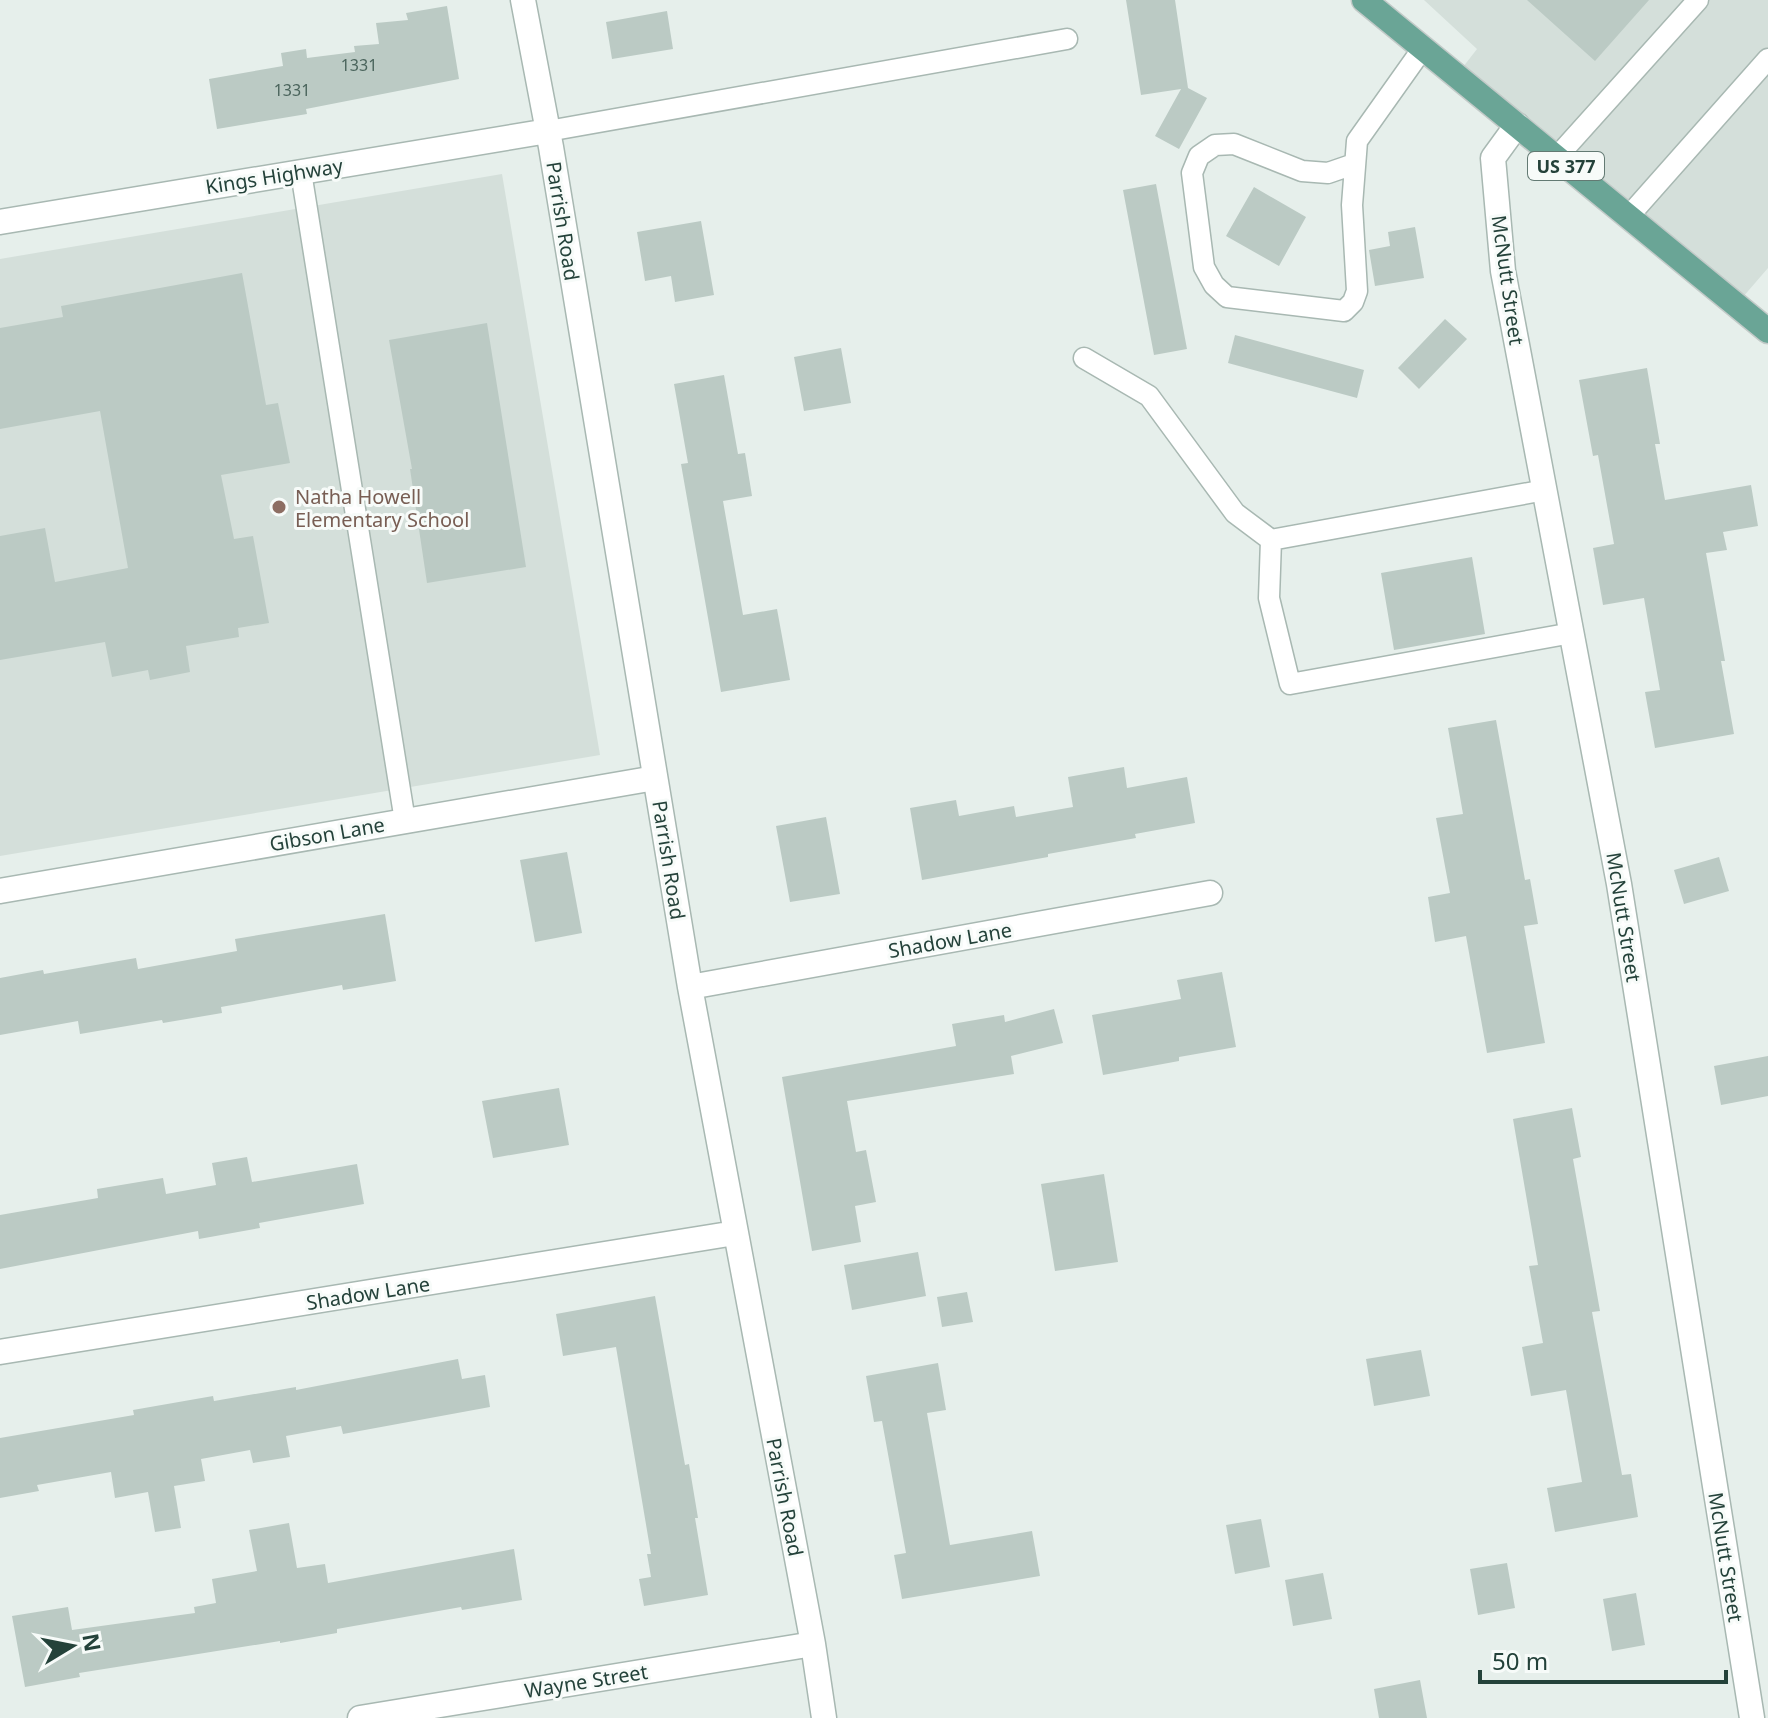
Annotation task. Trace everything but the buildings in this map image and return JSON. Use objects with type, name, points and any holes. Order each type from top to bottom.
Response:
[{"type":"main road","name":"US 377","points":[[1364,0],[1768,331]]},
{"type":"street","name":"Parrish Road","points":[[523,0],[548,131],[690,987],[813,1644],[824,1718]]},
{"type":"street","name":"McNutt Street","points":[[1517,125],[1493,158],[1503,271],[1622,900],[1752,1718]]},
{"type":"street","name":"Kings Highway","points":[[0,222],[548,131]]},
{"type":"street","name":"Gibson Lane","points":[[0,891],[655,778]]},
{"type":"street","name":"Shadow Lane","points":[[690,987],[1210,893]]},
{"type":"street","name":"Shadow Lane","points":[[0,1352],[735,1233]]},
{"type":"street","name":"Wayne Street","points":[[360,1718],[813,1644]]},
{"type":"lane","points":[[1556,158],[1698,0]]},
{"type":"lane","points":[[548,131],[1067,39]]},
{"type":"lane","points":[[1354,164],[1328,173],[1302,171],[1234,144],[1215,145],[1199,156],[1192,173],[1204,267],[1214,285],[1227,297],[1344,311],[1353,302],[1357,291],[1352,205],[1357,141],[1423,48]]},
{"type":"lane","points":[[1628,217],[1768,59]]},
{"type":"lane","points":[[301,172],[405,821]]},
{"type":"lane","points":[[1084,358],[1149,396],[1235,513],[1271,540],[1545,490]]},
{"type":"lane","points":[[1271,540],[1269,598],[1290,684],[1572,633]]},
{"type":"shaded area","points":[[1424,0],[1768,0],[1768,268],[1736,305],[1456,76],[1477,49]]},
{"type":"shaded area","name":"Natha Howell Elementary School","points":[[502,174],[600,755],[0,856],[0,259]]},
{"type":"place","name":"Natha Howell Elementary School","points":[[279,507]]}]
